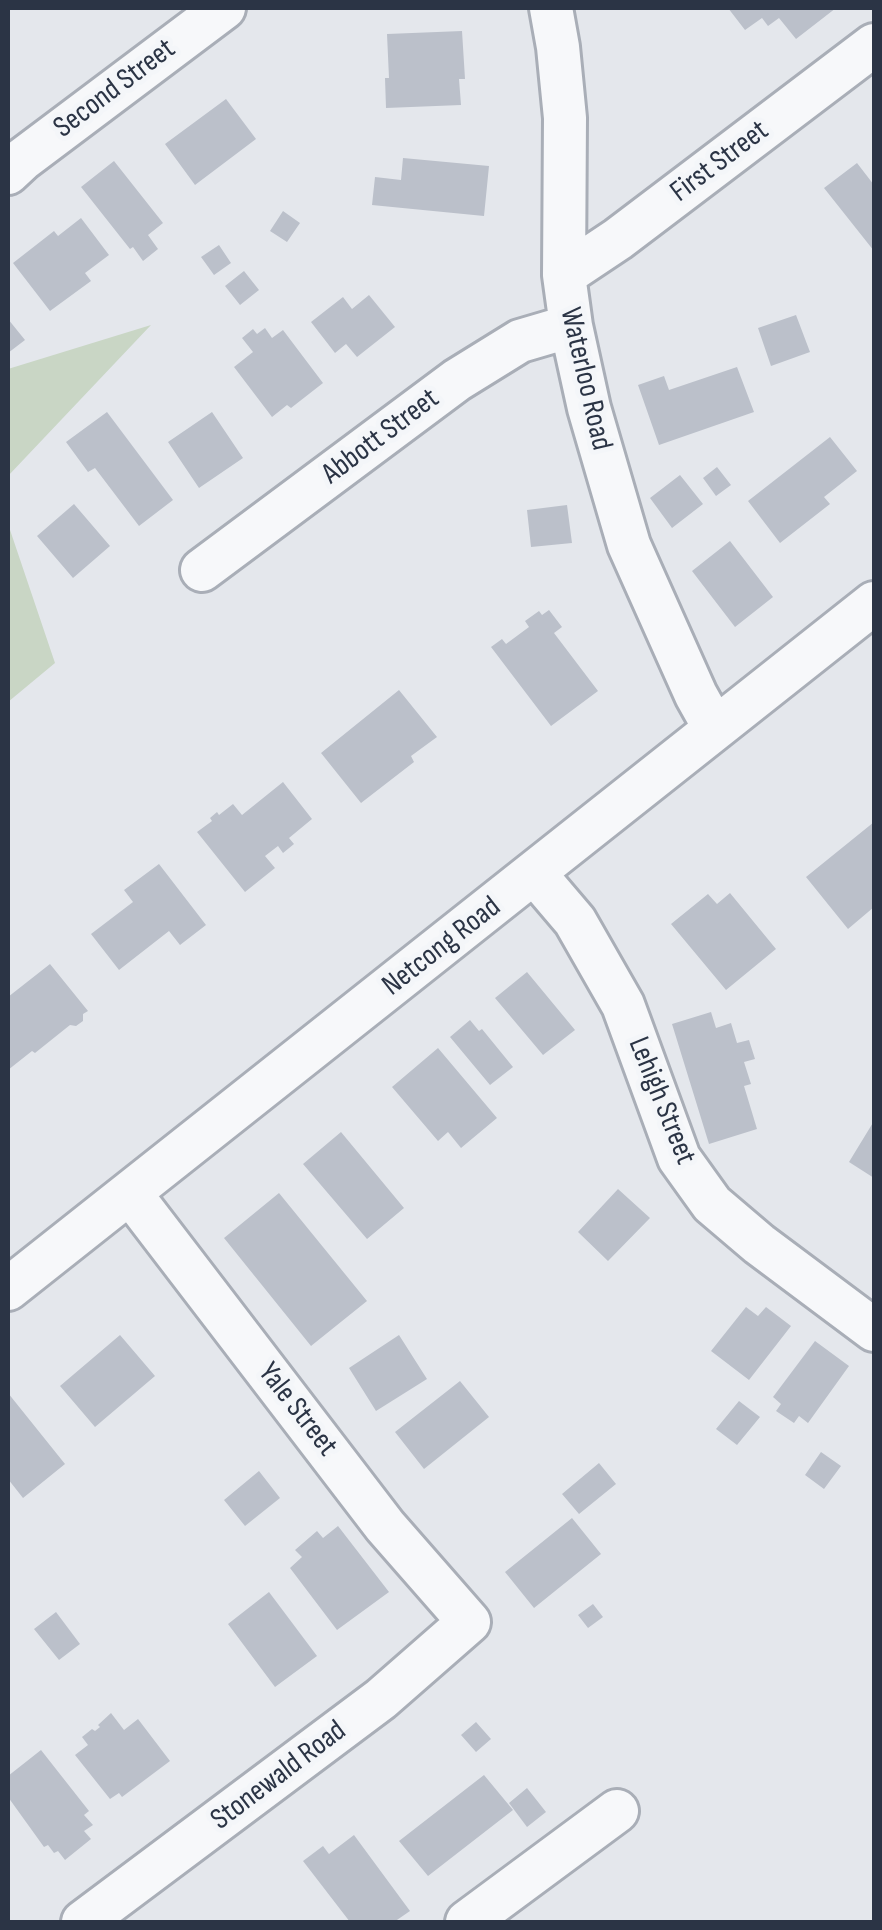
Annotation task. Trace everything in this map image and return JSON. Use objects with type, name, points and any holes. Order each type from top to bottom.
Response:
[{"type":"street","name":"Second Street","points":[[8,173],[224,8]]},
{"type":"street","name":"Waterloo Road","points":[[551,8],[566,118],[564,276],[589,408],[629,544],[696,696],[716,729]]},
{"type":"street","name":"First Street","points":[[564,276],[874,45]]},
{"type":"street","name":"Abbott Street","points":[[202,570],[457,380],[520,341],[571,326]]},
{"type":"street","name":"Netcong Road","points":[[8,1289],[874,603]]},
{"type":"street","name":"Lehigh Street","points":[[535,874],[575,921],[623,1005],[680,1158],[712,1204],[758,1244],[874,1330]]},
{"type":"street","name":"Yale Street","points":[[130,1193],[386,1526],[469,1622]]},
{"type":"street","name":"Stonewald Road","points":[[82,1922],[381,1699],[469,1622]]},
{"type":"street","points":[[467,1922],[616,1812]]},
{"type":"green space","points":[[151,325],[8,476],[8,369]]},
{"type":"green space","points":[[8,524],[55,663],[8,702]]},
{"type":"building","points":[[728,8],[836,8],[796,39],[779,18],[768,26],[762,18],[745,30]]},
{"type":"building","points":[[462,31],[465,79],[459,79],[461,105],[386,108],[387,34]]},
{"type":"building","points":[[226,99],[256,139],[195,185],[165,144]]},
{"type":"building","points":[[403,158],[489,166],[484,216],[372,205],[375,177],[401,180]]},
{"type":"building","points":[[114,161],[163,223],[148,235],[158,249],[143,261],[81,187]]},
{"type":"building","points":[[857,163],[874,185],[874,251],[824,188]]},
{"type":"building","points":[[283,211],[300,223],[287,242],[270,231]]},
{"type":"building","points":[[81,218],[109,255],[85,273],[91,281],[50,311],[13,263],[54,231],[58,236]]},
{"type":"building","points":[[219,245],[231,263],[214,275],[201,257]]},
{"type":"building","points":[[244,271],[259,290],[240,305],[225,286]]},
{"type":"building","points":[[369,295],[395,327],[357,357],[346,344],[335,353],[311,322],[343,297],[352,309]]},
{"type":"building","points":[[796,315],[810,352],[771,366],[758,328]]},
{"type":"building","points":[[8,319],[25,340],[8,353]]},
{"type":"building","points":[[265,328],[272,338],[283,330],[323,383],[291,408],[287,405],[272,417],[234,367],[253,352],[242,338],[253,329],[257,334]]},
{"type":"building","points":[[737,367],[754,412],[659,445],[638,385],[664,376],[669,390]]},
{"type":"building","points":[[107,412],[173,500],[139,526],[95,468],[88,472],[66,442]]},
{"type":"building","points":[[212,412],[243,458],[199,488],[168,442]]},
{"type":"building","points":[[830,437],[857,471],[824,497],[830,504],[780,543],[748,501]]},
{"type":"building","points":[[717,467],[731,485],[716,496],[703,478]]},
{"type":"building","points":[[680,475],[703,504],[672,528],[650,498]]},
{"type":"building","points":[[74,504],[110,546],[73,578],[37,536]]},
{"type":"building","points":[[567,505],[572,543],[531,547],[527,510]]},
{"type":"building","points":[[730,541],[773,597],[735,627],[692,571]]},
{"type":"building","points":[[549,610],[562,627],[554,633],[598,691],[551,726],[491,647],[502,639],[506,644],[529,627],[525,621],[539,611],[542,615]]},
{"type":"building","points":[[399,690],[437,737],[411,756],[414,762],[361,803],[321,753]]},
{"type":"building","points":[[283,782],[312,819],[289,838],[294,844],[283,853],[278,846],[265,856],[275,868],[245,892],[197,832],[217,812],[219,815],[233,804],[242,815]]},
{"type":"building","points":[[874,822],[874,907],[848,929],[806,877]]},
{"type":"building","points":[[159,864],[206,925],[180,945],[169,931],[119,970],[91,934],[133,902],[124,890]]},
{"type":"building","points":[[730,893],[776,949],[726,990],[671,924],[708,894],[717,904]]},
{"type":"building","points":[[50,964],[88,1011],[83,1014],[83,1021],[70,1025],[8,1070],[8,997]]},
{"type":"building","points":[[527,972],[575,1030],[543,1055],[495,998]]},
{"type":"building","points":[[711,1012],[716,1028],[731,1023],[737,1043],[749,1040],[755,1059],[744,1062],[751,1084],[744,1086],[757,1129],[709,1144],[672,1024]]},
{"type":"building","points":[[470,1020],[513,1067],[490,1085],[450,1037]]},
{"type":"building","points":[[438,1048],[497,1118],[461,1148],[448,1132],[438,1141],[392,1087]]},
{"type":"building","points":[[874,1121],[874,1178],[849,1162]]},
{"type":"building","points":[[341,1132],[404,1208],[367,1239],[303,1164]]},
{"type":"building","points":[[618,1189],[650,1218],[608,1261],[578,1232]]},
{"type":"building","points":[[279,1193],[367,1301],[311,1346],[224,1238]]},
{"type":"building","points":[[746,1307],[758,1316],[766,1307],[791,1326],[749,1380],[711,1351]]},
{"type":"building","points":[[120,1335],[155,1376],[95,1427],[60,1386]]},
{"type":"building","points":[[399,1335],[427,1379],[376,1411],[349,1368]]},
{"type":"building","points":[[815,1341],[849,1366],[808,1423],[799,1416],[794,1423],[776,1411],[781,1404],[773,1397]]},
{"type":"building","points":[[460,1381],[489,1417],[424,1469],[395,1432]]},
{"type":"building","points":[[8,1393],[65,1464],[23,1498],[8,1479]]},
{"type":"building","points":[[739,1401],[760,1417],[737,1445],[716,1429]]},
{"type":"building","points":[[821,1452],[841,1466],[824,1489],[805,1475]]},
{"type":"building","points":[[599,1463],[616,1484],[579,1514],[562,1494]]},
{"type":"building","points":[[259,1471],[280,1498],[245,1526],[224,1500]]},
{"type":"building","points":[[572,1518],[601,1554],[534,1608],[505,1572]]},
{"type":"building","points":[[338,1526],[389,1592],[337,1630],[290,1568],[302,1557],[295,1550],[317,1531],[323,1538]]},
{"type":"building","points":[[269,1592],[317,1656],[275,1687],[228,1624]]},
{"type":"building","points":[[593,1604],[603,1617],[588,1628],[578,1615]]},
{"type":"building","points":[[56,1612],[80,1644],[59,1660],[34,1629]]},
{"type":"building","points":[[111,1713],[124,1730],[138,1719],[170,1761],[122,1797],[119,1793],[110,1799],[75,1755],[88,1745],[82,1737],[100,1727]]},
{"type":"building","points":[[476,1722],[491,1739],[476,1752],[461,1735]]},
{"type":"building","points":[[41,1750],[89,1811],[84,1815],[93,1825],[84,1831],[91,1839],[65,1860],[58,1851],[54,1853],[48,1845],[44,1847],[8,1797],[8,1776]]},
{"type":"building","points":[[484,1775],[513,1810],[428,1876],[399,1841]]},
{"type":"building","points":[[527,1788],[546,1812],[527,1827],[509,1803]]},
{"type":"building","points":[[354,1835],[410,1911],[394,1922],[350,1922],[303,1861],[323,1846],[329,1854]]}]
